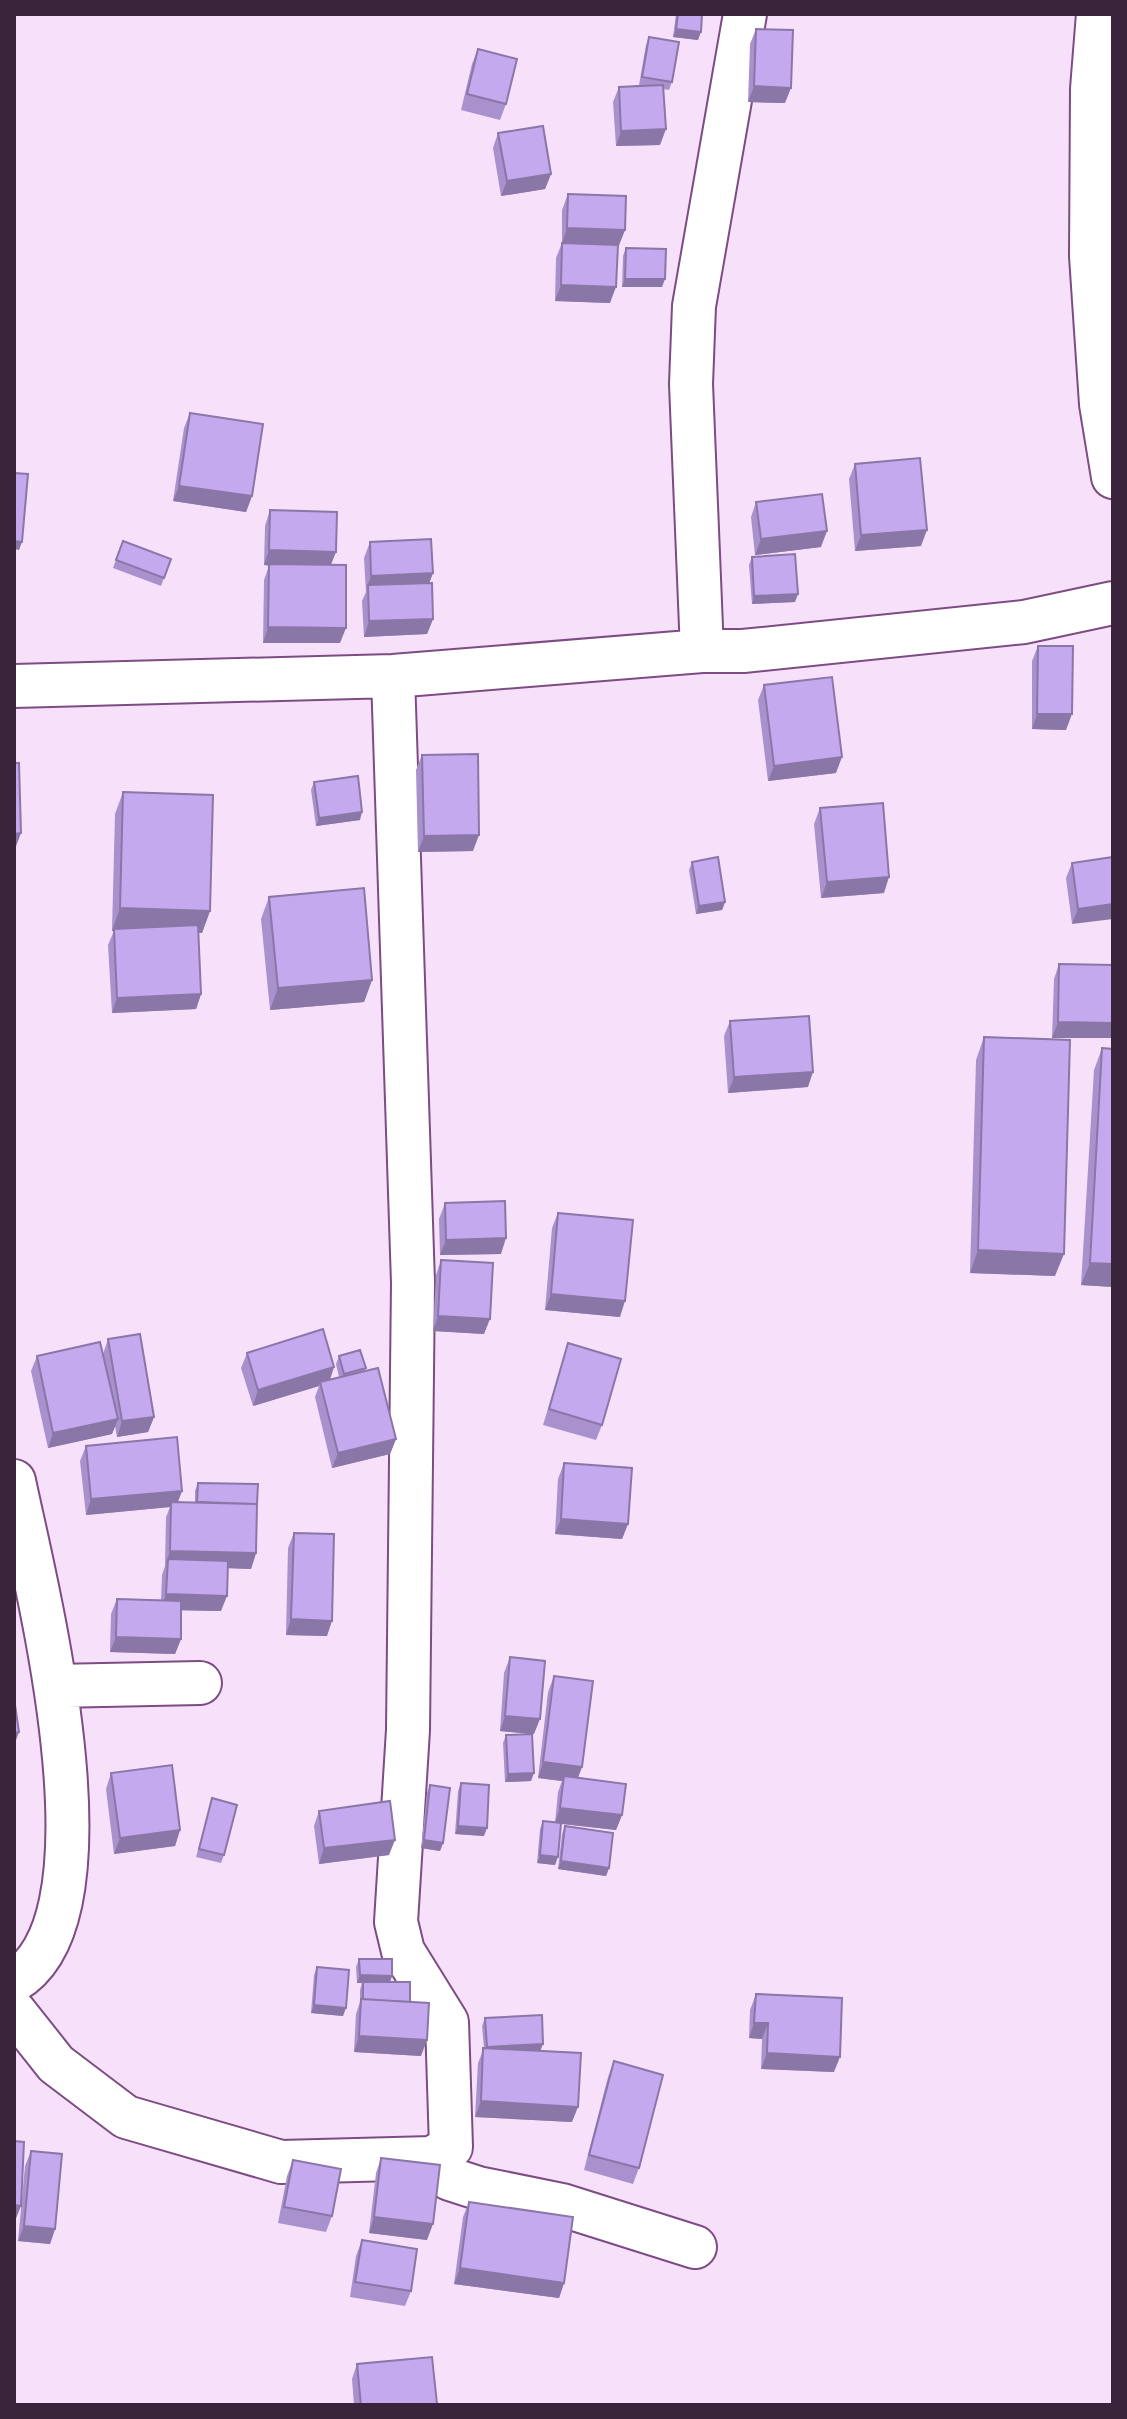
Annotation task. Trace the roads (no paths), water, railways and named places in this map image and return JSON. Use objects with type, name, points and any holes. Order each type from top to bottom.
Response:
[{"type":"street","points":[[702,651],[691,384],[694,306],[745,14]]},
{"type":"street","points":[[1098,14],[1092,89],[1091,256],[1101,404],[1113,477]]},
{"type":"street","points":[[14,686],[393,676],[702,651],[743,651],[1024,622],[1113,603]]},
{"type":"street","points":[[14,2011],[56,2064],[126,2117],[281,2162],[432,2158],[447,2151],[452,2141],[449,2031],[440,2008],[403,1951],[396,1922],[408,1730],[413,1283],[393,676]]},
{"type":"street","points":[[14,1481],[55,1686],[66,1772],[67,1826],[57,1915],[43,1952],[32,1967],[14,1981]]},
{"type":"street","points":[[55,1686],[200,1683]]},
{"type":"street","points":[[432,2158],[450,2179],[478,2188],[562,2205],[695,2247]]}]
